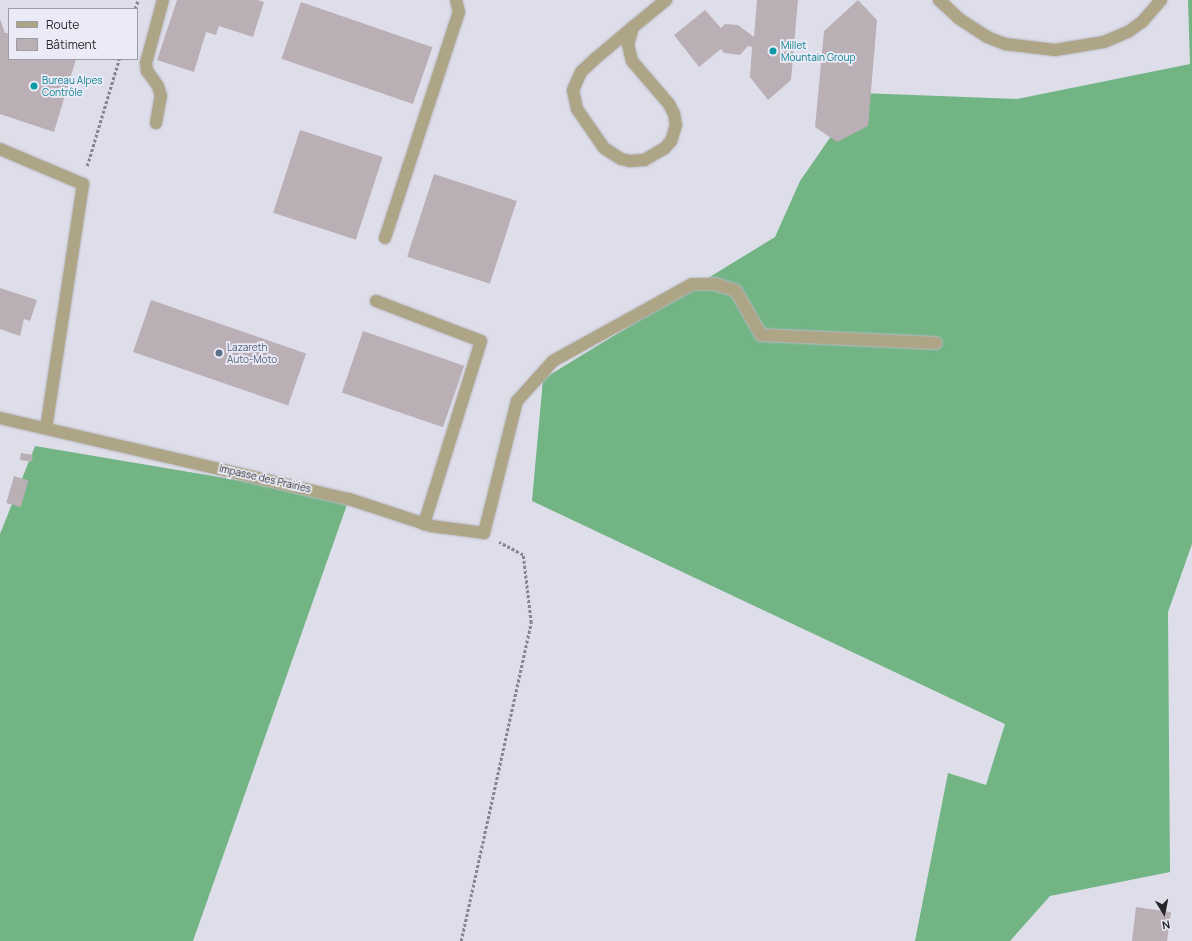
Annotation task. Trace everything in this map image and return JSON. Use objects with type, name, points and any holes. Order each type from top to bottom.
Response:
[{"type":"street","points":[[156,123],[161,96],[158,86],[147,71],[146,63],[163,0]]},
{"type":"street","points":[[385,238],[459,12],[456,0]]},
{"type":"street","points":[[633,27],[628,44],[632,62],[669,104],[674,114],[676,125],[671,140],[665,148],[644,160],[630,161],[621,159],[604,148],[577,109],[573,90],[581,72],[633,27],[666,0]]},
{"type":"street","points":[[939,0],[962,22],[987,37],[1005,44],[1056,50],[1104,42],[1128,32],[1142,22],[1161,0]]},
{"type":"street","points":[[0,149],[83,184],[46,428]]},
{"type":"street","points":[[484,533],[518,401],[553,361],[692,284],[715,284],[736,291],[761,335],[936,343]]},
{"type":"street","points":[[376,301],[481,341],[424,524]]},
{"type":"street","name":"Impasse des Prairies","points":[[0,418],[349,499],[424,524],[484,533]]},
{"type":"path","points":[[83,184],[119,60]]},
{"type":"path","points":[[461,941],[532,622],[523,555],[484,533]]},
{"type":"green space","points":[[1188,0],[1192,0],[1192,544],[1168,612],[1170,872],[1050,896],[1010,941],[915,941],[948,773],[986,785],[1005,724],[532,501],[543,379],[775,237],[800,181],[861,93],[1017,99],[1190,64]]},
{"type":"green space","points":[[35,446],[349,499],[193,941],[0,941],[0,534]]},
{"type":"building","points":[[177,0],[258,0],[264,2],[253,37],[219,26],[216,35],[206,32],[194,72],[157,60]]},
{"type":"building","name":"Millet Mountain Group","points":[[757,0],[798,0],[791,80],[768,100],[750,77],[752,47],[748,46],[740,55],[724,53],[721,49],[699,67],[674,35],[705,10],[721,28],[725,24],[738,25],[754,37]]},
{"type":"building","points":[[858,0],[877,20],[868,126],[837,142],[815,127],[824,31]]},
{"type":"building","points":[[301,2],[432,47],[413,104],[281,59]]},
{"type":"building","name":"Bureau Alpes Contrôle","points":[[0,19],[5,33],[8,33],[8,60],[76,60],[54,132],[0,114]]},
{"type":"building","points":[[300,130],[383,157],[356,240],[273,213]]},
{"type":"building","points":[[434,174],[517,201],[490,284],[407,257]]},
{"type":"building","points":[[0,288],[37,300],[30,321],[24,319],[20,336],[0,329]]},
{"type":"building","name":"Lazareth Auto-Moto","points":[[151,300],[306,353],[288,405],[133,352]]},
{"type":"building","points":[[363,331],[464,366],[443,427],[342,392]]},
{"type":"building","points":[[21,453],[33,455],[32,462],[20,460]]},
{"type":"building","points":[[14,476],[28,480],[21,507],[6,503]]},
{"type":"building","points":[[1136,907],[1171,912],[1167,941],[1132,941]]},
{"type":"place","name":"Millet Mountain Group","points":[[773,51]]},
{"type":"place","name":"Bureau Alpes Contrôle","points":[[34,86]]},
{"type":"place","name":"Lazareth Auto-Moto","points":[[219,353]]}]
